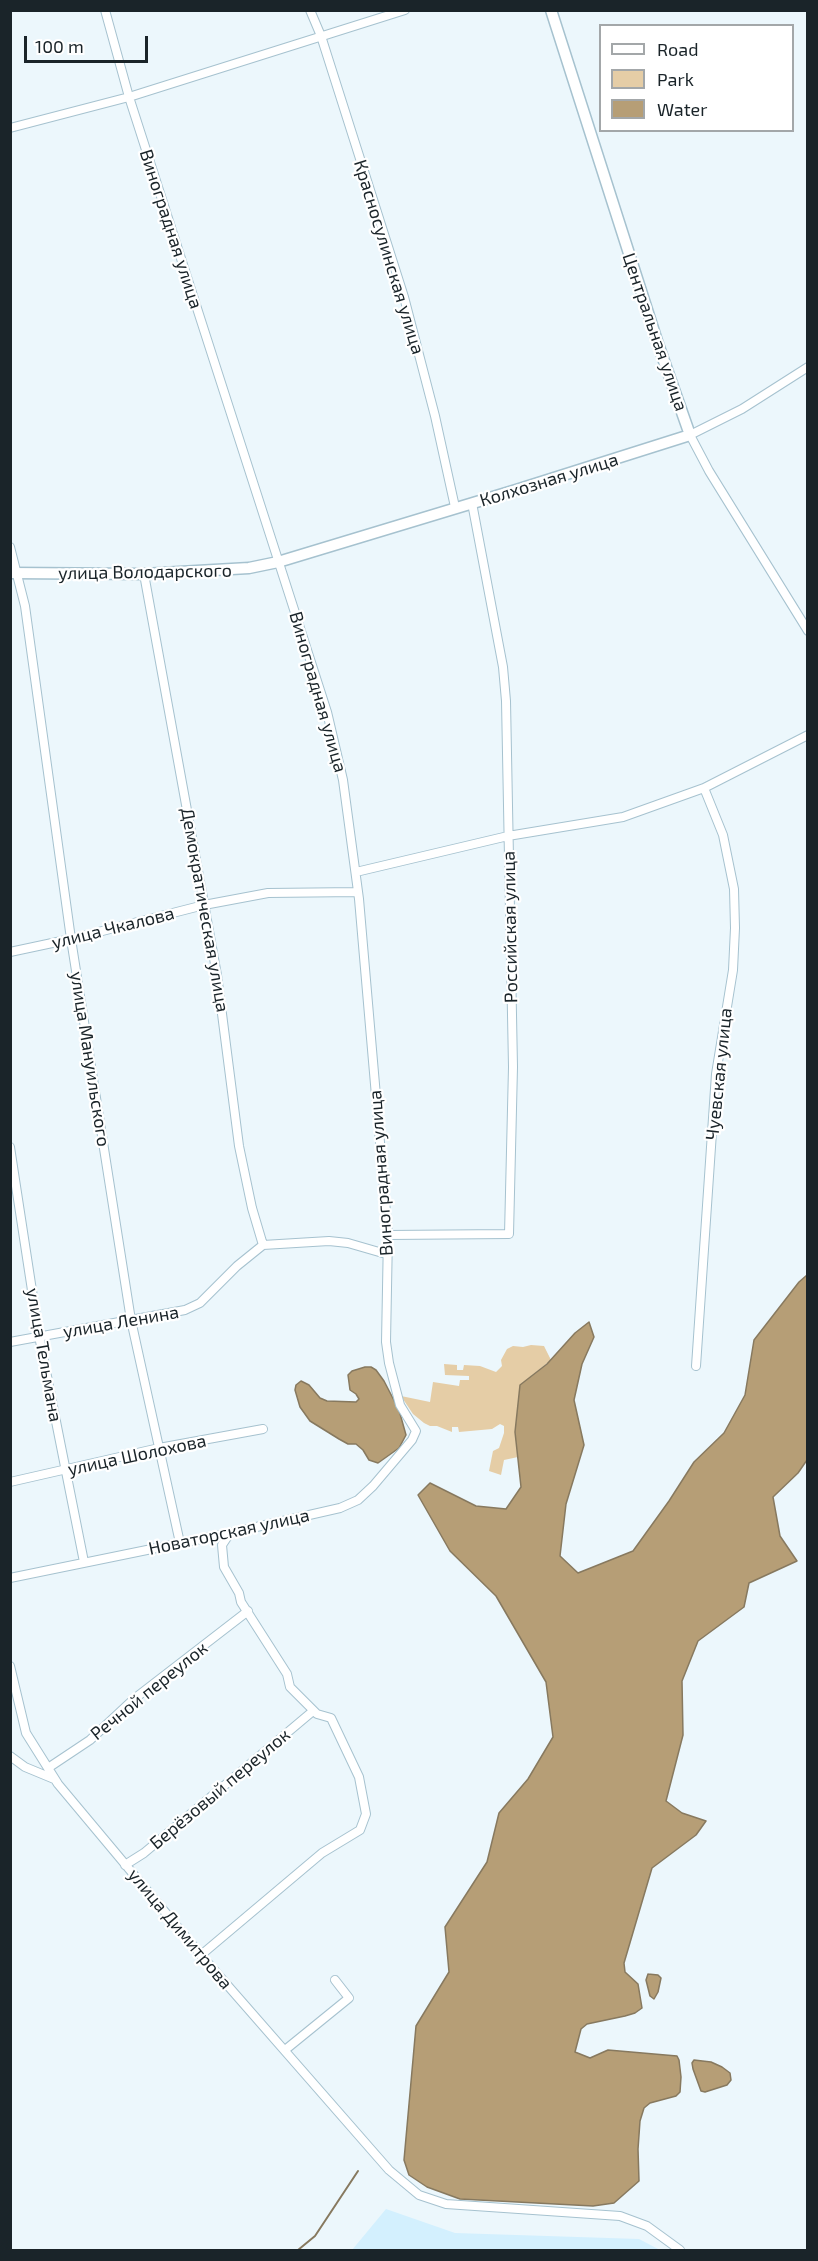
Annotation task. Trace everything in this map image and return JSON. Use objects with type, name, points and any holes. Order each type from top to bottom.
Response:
[{"type":"street","name":"Виноградная улица","points":[[105,10],[129,97],[327,712],[343,780],[358,892],[388,1235],[386,1342],[400,1405],[416,1431]]},
{"type":"street","name":"Красносулинская улица","points":[[310,10],[321,36],[404,297],[435,416],[455,507]]},
{"type":"street","points":[[10,128],[129,97],[405,10]]},
{"type":"street","name":"Центральная улица","points":[[550,10],[658,344],[690,435],[709,471],[807,631]]},
{"type":"street","name":"Колхозная улица","points":[[278,562],[690,435],[742,409],[807,368]]},
{"type":"street","name":"Российская улица","points":[[388,1235],[509,1234],[513,1067],[506,701],[503,667],[472,503]]},
{"type":"street","name":"улица Мануильского","points":[[10,547],[14,573],[25,606],[71,939],[131,1320],[180,1543]]},
{"type":"street","name":"улица Володарского","points":[[14,573],[144,574],[228,571],[278,562]]},
{"type":"street","name":"Демократическая улица","points":[[144,574],[226,1034],[240,1146],[252,1208],[263,1245]]},
{"type":"street","points":[[356,872],[508,836],[623,817],[704,788],[807,735]]},
{"type":"street","name":"Чуевская улица","points":[[696,1366],[716,1074],[733,970],[735,928],[734,889],[723,835],[704,788]]},
{"type":"street","name":"улица Чкалова","points":[[10,952],[204,905],[268,893],[358,892]]},
{"type":"street","name":"улица Тельмана","points":[[10,1147],[39,1336],[84,1562]]},
{"type":"street","points":[[263,1245],[329,1241],[348,1243],[386,1254]]},
{"type":"street","name":"улица Ленина","points":[[10,1342],[185,1310],[200,1303],[237,1266],[263,1245]]},
{"type":"street","name":"улица Шолохова","points":[[10,1482],[159,1448],[263,1429]]},
{"type":"street","name":"Новаторская улица","points":[[10,1578],[340,1508],[358,1500],[373,1486],[412,1440],[416,1431]]},
{"type":"street","points":[[201,1955],[322,1853],[360,1830],[366,1814],[359,1777],[331,1718],[313,1711],[290,1687],[287,1674],[224,1567],[222,1545],[230,1533]]},
{"type":"street","name":"Речной переулок","points":[[48,1768],[90,1740],[134,1699],[248,1611]]},
{"type":"street","name":"улица Димитрова","points":[[10,1666],[26,1733],[55,1779],[201,1955],[388,2170],[419,2194],[446,2204],[620,2216],[647,2226],[680,2250]]},
{"type":"street","name":"Берёзовый переулок","points":[[125,1865],[144,1853],[313,1711]]},
{"type":"street","points":[[10,1756],[25,1767],[55,1779]]},
{"type":"street","points":[[285,2050],[349,1998],[334,1980]]},
{"type":"shaded area","points":[[386,2209],[455,2233],[639,2239],[660,2250],[352,2250]]},
{"type":"green space","points":[[513,1346],[544,1346],[551,1360],[520,1385],[515,1432],[518,1457],[504,1460],[501,1475],[489,1471],[493,1451],[499,1448],[504,1426],[500,1424],[492,1429],[459,1432],[458,1427],[452,1427],[452,1432],[437,1426],[430,1426],[413,1414],[401,1396],[430,1402],[433,1382],[459,1386],[460,1380],[469,1380],[469,1376],[445,1375],[444,1364],[457,1365],[457,1370],[463,1370],[464,1365],[480,1366],[496,1372],[502,1366],[501,1360],[507,1349]]},
{"type":"water","points":[[807,1275],[807,1460],[798,1473],[773,1497],[780,1536],[797,1561],[749,1583],[744,1607],[698,1641],[682,1681],[683,1735],[666,1801],[682,1813],[706,1821],[696,1835],[652,1868],[624,1963],[625,1972],[638,1984],[642,2008],[625,2016],[587,2024],[581,2029],[575,2052],[590,2058],[608,2050],[677,2056],[681,2077],[680,2092],[676,2096],[650,2103],[644,2108],[640,2121],[638,2149],[639,2181],[614,2203],[593,2206],[460,2199],[427,2187],[409,2175],[404,2160],[416,2026],[449,1972],[445,1927],[487,1862],[499,1813],[528,1779],[553,1737],[546,1682],[496,1596],[450,1551],[418,1495],[430,1483],[476,1506],[506,1509],[521,1487],[515,1432],[520,1385],[547,1364],[575,1333],[589,1322],[594,1337],[582,1364],[574,1400],[584,1445],[566,1504],[560,1556],[578,1573],[633,1551],[694,1462],[724,1433],[745,1395],[754,1340]]},
{"type":"water","points":[[365,1367],[376,1370],[384,1381],[399,1410],[406,1435],[399,1448],[378,1463],[369,1460],[356,1444],[348,1444],[310,1421],[300,1407],[295,1390],[296,1385],[301,1381],[309,1385],[320,1398],[327,1401],[356,1402],[359,1399],[350,1390],[348,1375],[352,1371]]},
{"type":"water","points":[[648,1974],[658,1975],[661,1978],[654,1999],[650,1996],[646,1980]]},
{"type":"water","points":[[694,2060],[711,2062],[722,2067],[730,2073],[731,2080],[727,2085],[705,2092],[701,2091],[693,2069]]},
{"type":"waterway","points":[[298,2250],[315,2236],[358,2171]]}]
